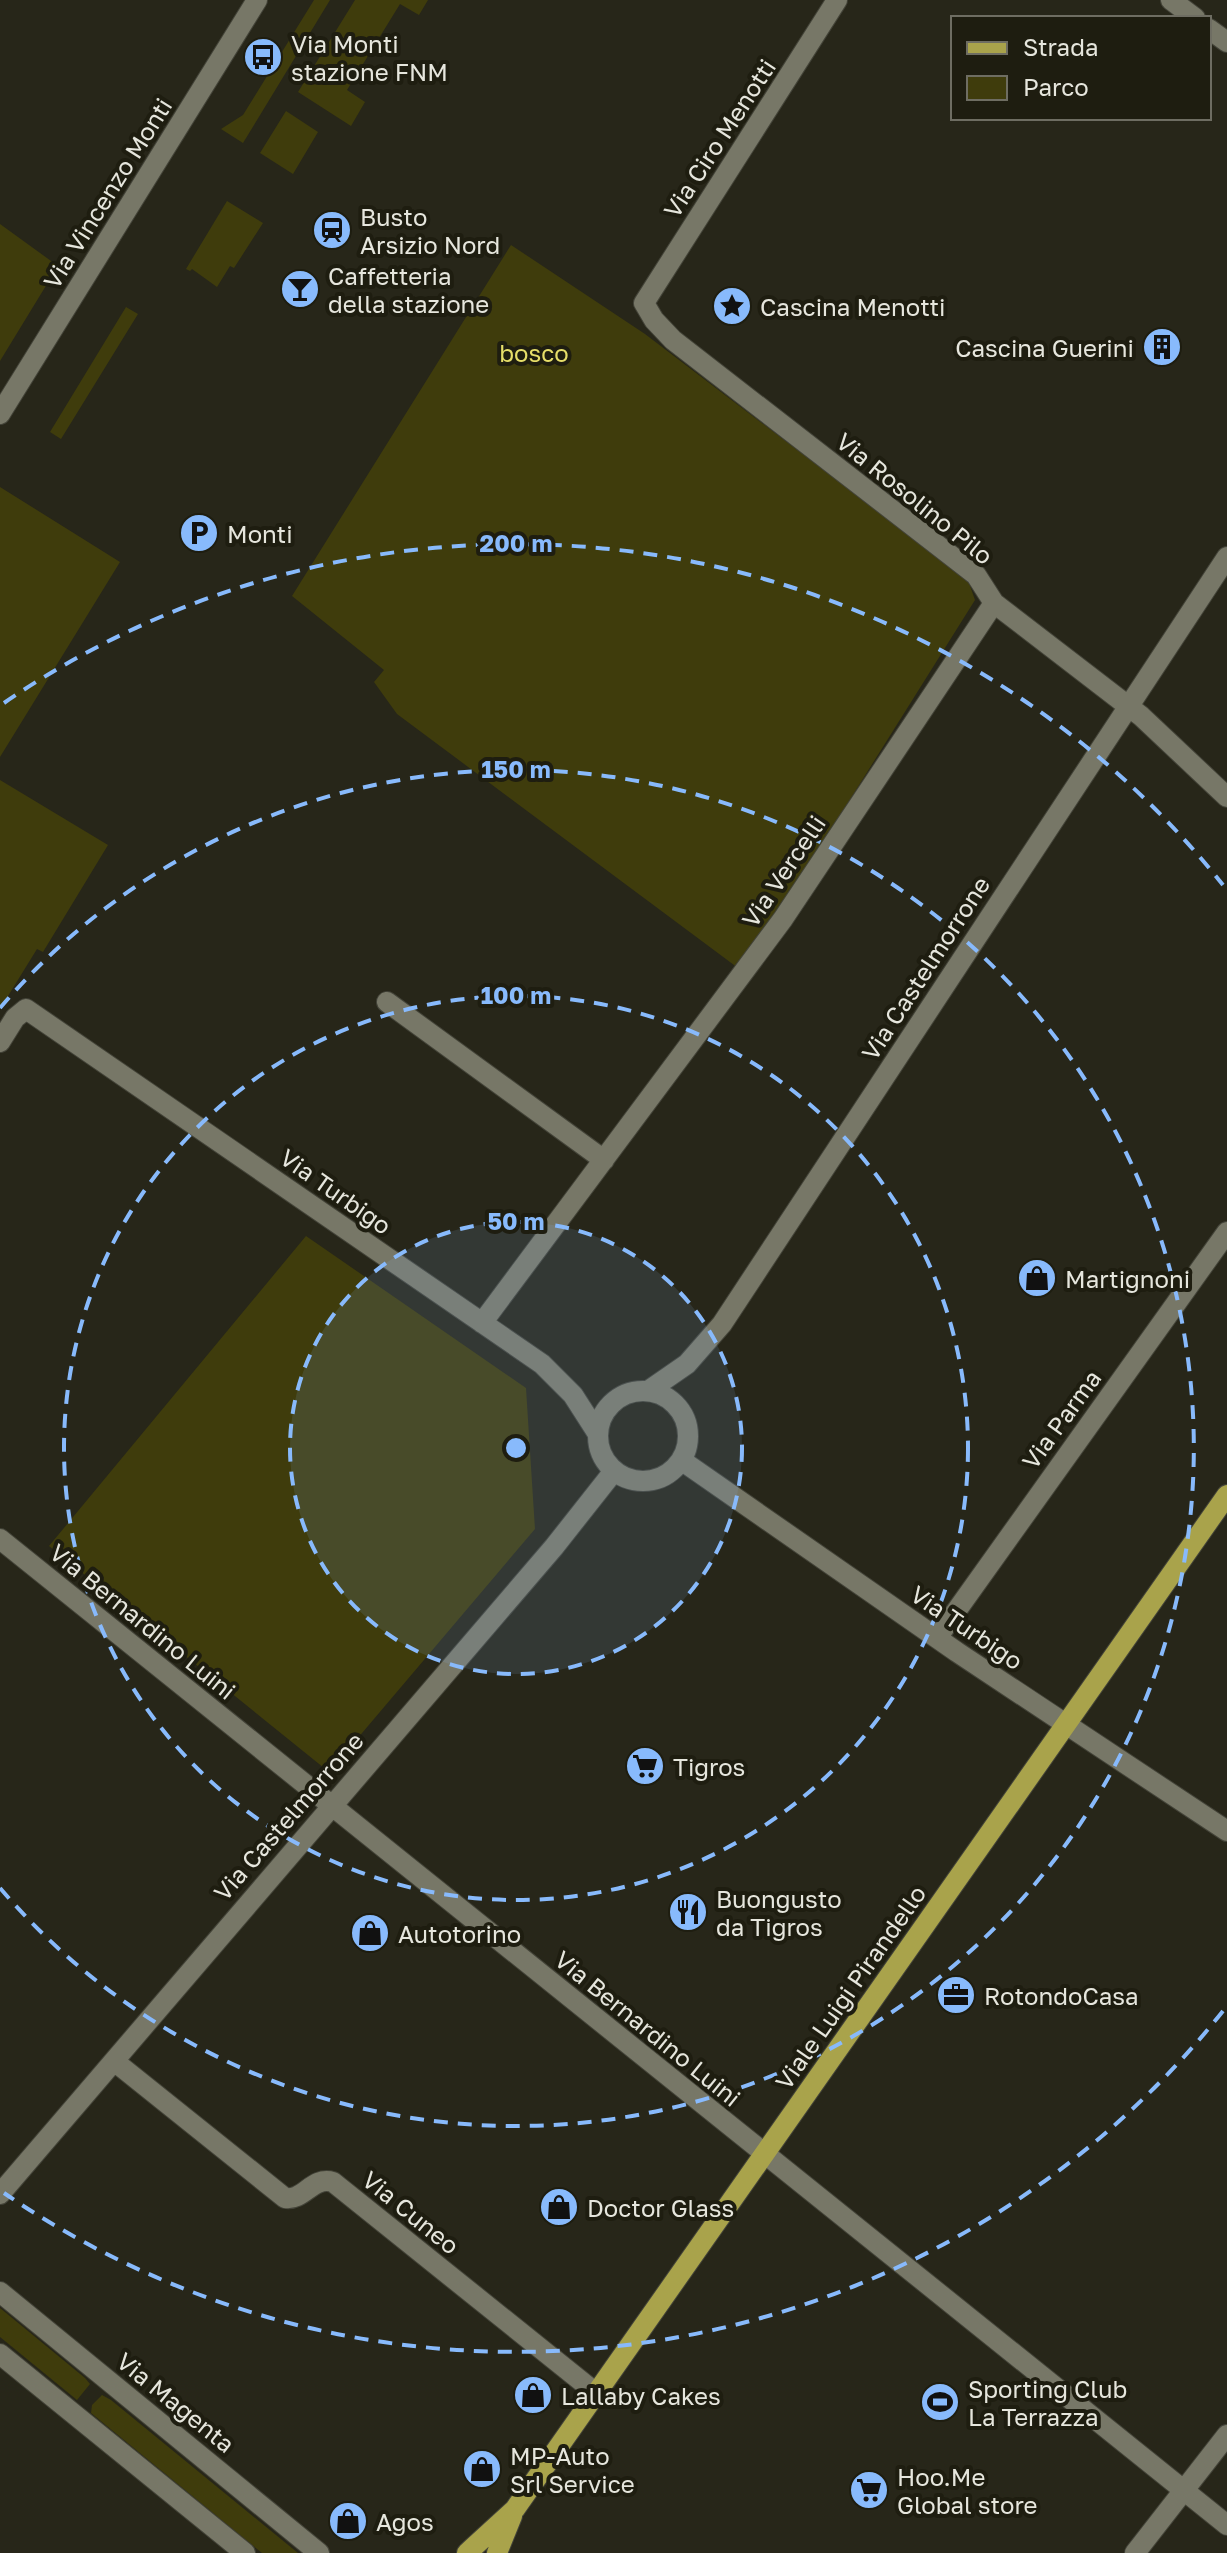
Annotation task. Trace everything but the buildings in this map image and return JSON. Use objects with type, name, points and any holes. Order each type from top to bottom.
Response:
[{"type":"main road","name":"Viale Luigi Pirandello","points":[[467,2553],[515,2509],[1227,1495]]},
{"type":"main road","name":"Viale Luigi Pirandello","points":[[497,2553],[515,2509]]},
{"type":"street","name":"Via Vincenzo Monti","points":[[0,414],[257,0]]},
{"type":"street","name":"Via Ciro Menotti","points":[[644,303],[837,0]]},
{"type":"street","points":[[1171,0],[1192,16]]},
{"type":"street","name":"Via Rosolino Pilo","points":[[644,303],[654,320],[673,340],[976,575],[994,603],[1128,706],[1227,797]]},
{"type":"street","name":"Via Castelmorrone","points":[[648,1391],[687,1364],[722,1324],[1227,557]]},
{"type":"street","name":"Via Vercelli","points":[[482,1323],[783,919],[994,603]]},
{"type":"street","points":[[387,1002],[604,1160]]},
{"type":"street","name":"Via Turbigo","points":[[0,1042],[15,1018],[26,1009],[542,1364],[583,1408],[598,1434]]},
{"type":"street","name":"Via Parma","points":[[937,1638],[1227,1232]]},
{"type":"street","points":[[648,1391],[662,1395],[684,1416],[688,1431],[687,1446],[681,1460],[658,1479],[627,1479],[614,1471],[599,1447],[601,1420],[608,1407],[619,1398],[633,1392],[648,1391]]},
{"type":"street","name":"Via Turbigo","points":[[681,1460],[937,1638],[1227,1831]]},
{"type":"street","name":"Via Castelmorrone","points":[[0,2194],[554,1547],[614,1471]]},
{"type":"street","name":"Via Bernardino Luini","points":[[0,1539],[1227,2525]]},
{"type":"street","name":"Via Cuneo","points":[[114,2061],[285,2198],[299,2195],[316,2182],[333,2182],[596,2393]]},
{"type":"street","name":"Via Magenta","points":[[0,2292],[319,2553]]},
{"type":"street","points":[[0,2354],[245,2553]]},
{"type":"street","points":[[1135,2553],[1227,2435]]},
{"type":"green space","points":[[314,0],[330,0],[243,143],[221,129],[243,115]]},
{"type":"green space","points":[[355,0],[428,0],[419,15],[400,4],[347,90],[365,102],[351,126],[298,92]]},
{"type":"green space","points":[[286,111],[318,132],[293,174],[260,153]]},
{"type":"green space","points":[[227,201],[263,223],[234,268],[230,266],[217,287],[192,269],[186,269]]},
{"type":"green space","points":[[0,224],[58,266],[0,361]]},
{"type":"green space","name":"bosco","points":[[511,245],[645,334],[968,580],[975,600],[839,817],[738,968],[397,714],[374,682],[384,670],[292,596]]},
{"type":"green space","points":[[126,307],[138,314],[61,439],[50,432]]},
{"type":"green space","points":[[0,487],[120,562],[0,757]]},
{"type":"green space","points":[[0,780],[108,845],[43,952],[37,949],[0,1009]]},
{"type":"green space","points":[[306,1236],[526,1388],[535,1529],[329,1772],[49,1546]]},
{"type":"green space","points":[[0,2308],[85,2378],[90,2384],[77,2400],[0,2337]]},
{"type":"green space","points":[[102,2395],[298,2553],[262,2553],[91,2413],[92,2405]]},
{"type":"place","name":"Via Monti stazione FNM","points":[[263,57]]},
{"type":"place","name":"Busto Arsizio Nord","points":[[332,230]]},
{"type":"place","name":"Caffetteria della stazione","points":[[300,289]]},
{"type":"place","name":"Cascina Menotti","points":[[732,306]]},
{"type":"place","name":"Cascina Guerini","points":[[1162,347]]},
{"type":"place","name":"Monti","points":[[199,533]]},
{"type":"place","name":"Martignoni","points":[[1037,1278]]},
{"type":"place","name":"Tigros","points":[[645,1766]]},
{"type":"place","name":"Buongusto da Tigros","points":[[688,1912]]},
{"type":"place","name":"Autotorino","points":[[370,1933]]},
{"type":"place","name":"RotondoCasa","points":[[956,1995]]},
{"type":"place","name":"Doctor Glass","points":[[559,2207]]},
{"type":"place","name":"Lallaby Cakes","points":[[533,2395]]},
{"type":"place","name":"Sporting Club La Terrazza","points":[[940,2402]]},
{"type":"place","name":"MP-Auto Srl Service","points":[[482,2469]]},
{"type":"place","name":"Hoo.Me Global store","points":[[869,2490]]},
{"type":"place","name":"Agos","points":[[348,2521]]}]
